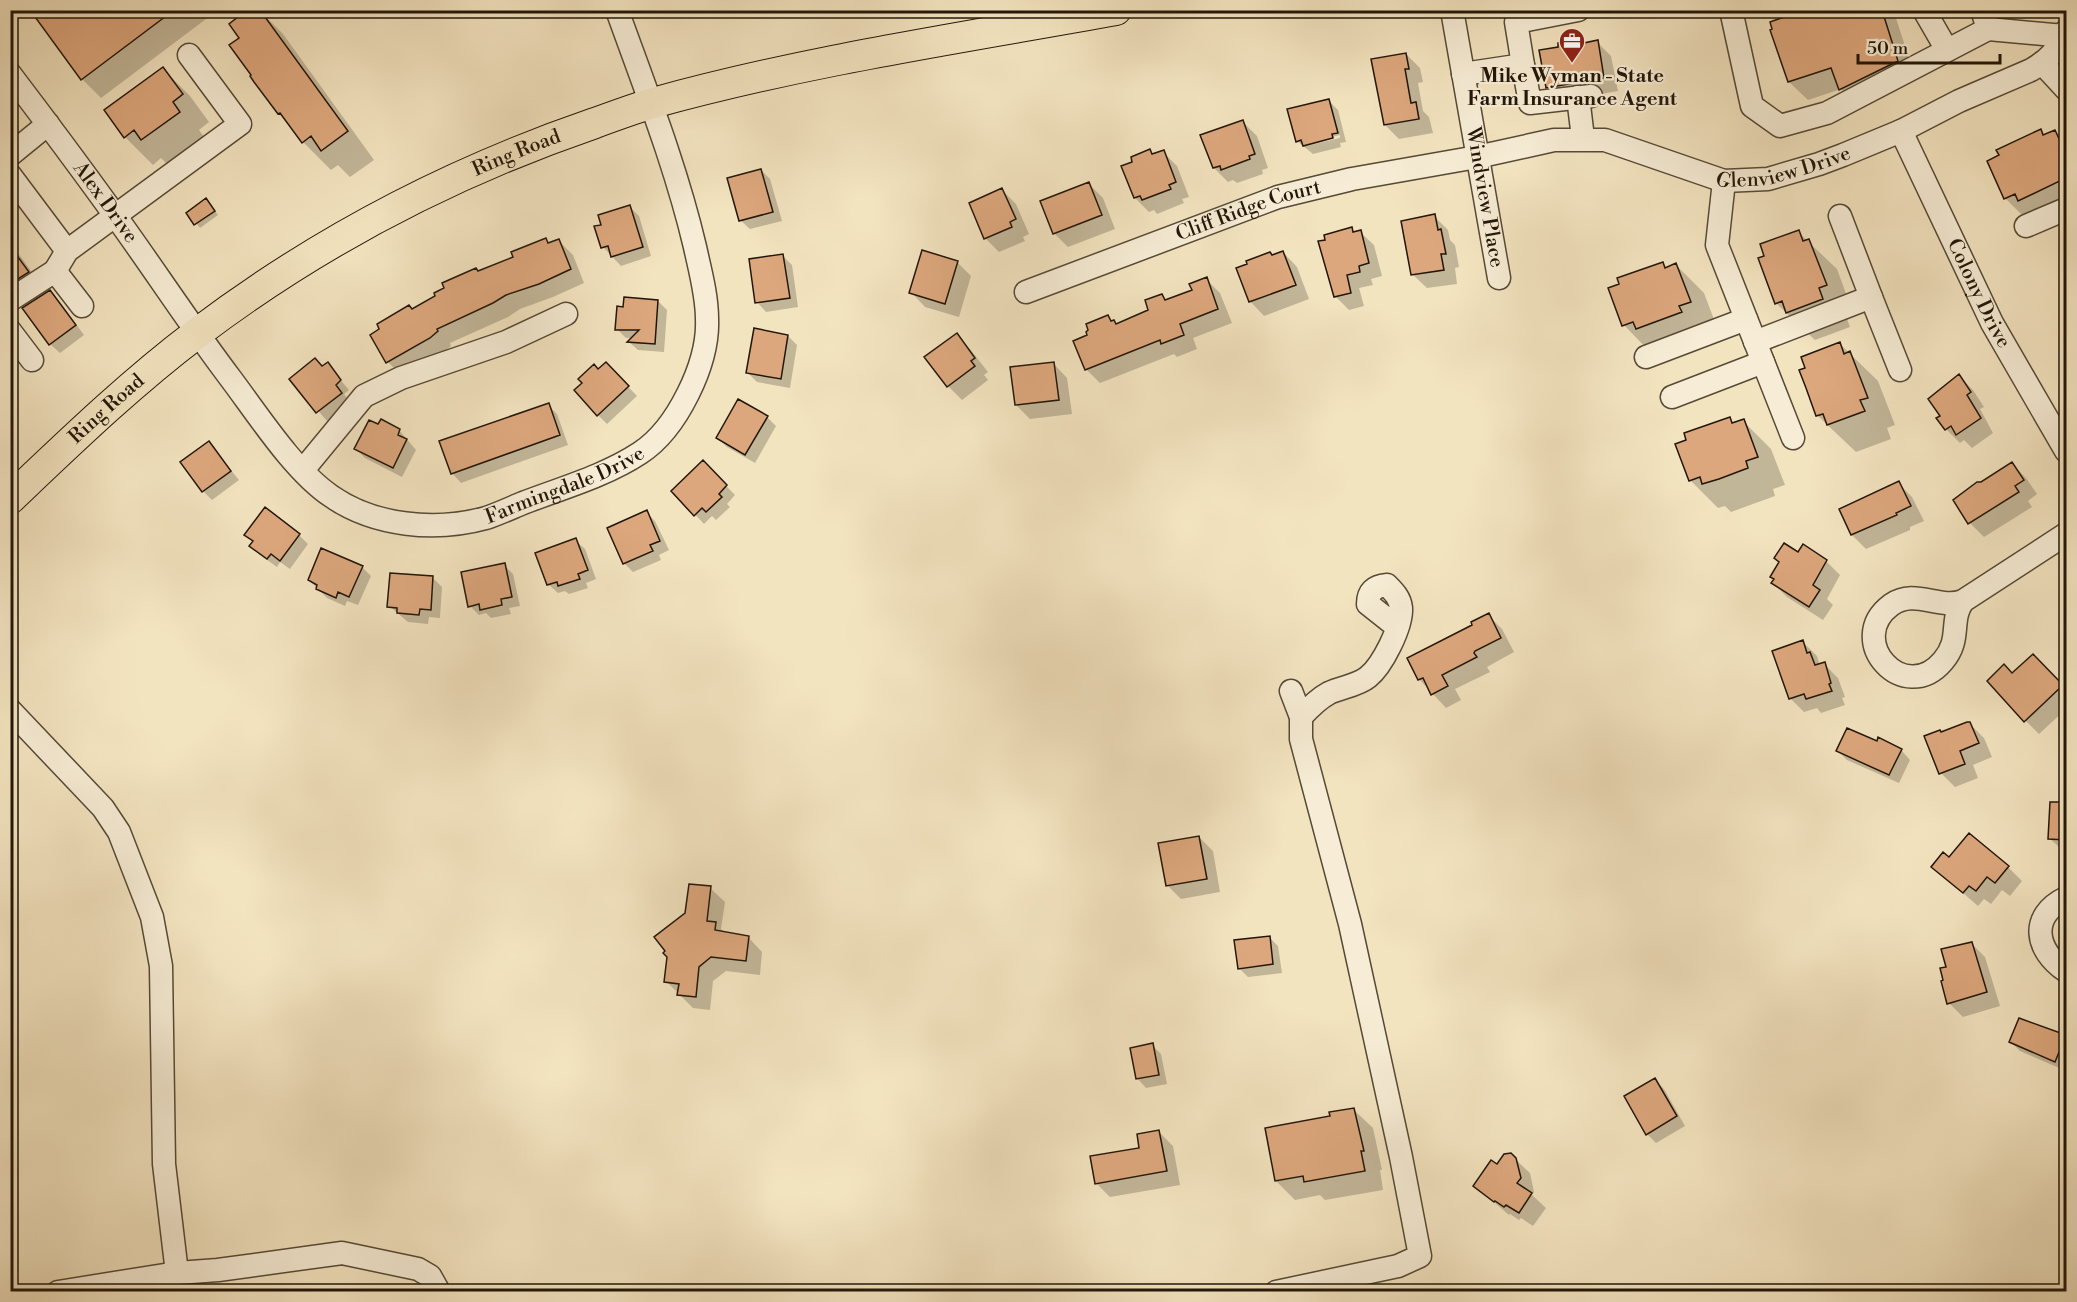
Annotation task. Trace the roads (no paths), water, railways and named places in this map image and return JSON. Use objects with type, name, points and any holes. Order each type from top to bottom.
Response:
[{"type":"main road","name":"Ring Road","points":[[10,499],[92,422],[197,333],[271,282],[326,248],[442,185],[504,157],[567,132],[651,104],[733,83],[835,61],[1116,10]]},
{"type":"street","name":"Farmingdale Drive","points":[[197,333],[310,480],[332,497],[358,510],[390,520],[421,526],[486,518],[614,468],[643,452],[664,431],[678,410],[704,354],[708,320],[688,216],[617,10]]},
{"type":"street","name":"Windview Place","points":[[1452,10],[1498,278]]},
{"type":"street","points":[[1578,10],[1516,22],[1530,103],[1584,96],[1583,138]]},
{"type":"street","points":[[1731,10],[1752,106],[1780,126],[1827,113],[1947,50],[1985,20],[2065,34]]},
{"type":"street","points":[[1924,10],[1947,50]]},
{"type":"street","name":"Glenview Drive","points":[[1477,157],[1554,140],[1583,138],[1605,140],[1628,146],[1724,182],[1768,179],[1819,164],[1901,131],[1959,101],[2042,63],[2058,49],[2065,34]]},
{"type":"street","points":[[10,300],[55,271],[67,251],[240,124],[189,55]]},
{"type":"street","points":[[2042,63],[2067,88]]},
{"type":"street","points":[[1463,74],[1523,65]]},
{"type":"street","name":"Alex Drive","points":[[10,74],[116,216],[197,333]]},
{"type":"street","points":[[10,155],[48,124]]},
{"type":"street","name":"Colony Drive","points":[[1901,131],[1992,323],[2067,451]]},
{"type":"street","name":"Cliff Ridge Court","points":[[1026,292],[1278,197],[1352,179],[1477,157]]},
{"type":"street","points":[[10,175],[67,251]]},
{"type":"street","points":[[1724,182],[1717,245],[1793,438]]},
{"type":"street","points":[[2026,226],[2067,209]]},
{"type":"street","points":[[1840,216],[1900,370]]},
{"type":"street","points":[[55,271],[82,306]]},
{"type":"street","points":[[1672,397],[1871,297]]},
{"type":"street","points":[[303,471],[364,396],[401,378],[506,342],[566,314]]},
{"type":"street","points":[[1646,357],[1746,319]]},
{"type":"street","points":[[10,331],[32,360]]},
{"type":"street","points":[[1963,601],[2067,534]]},
{"type":"street","points":[[1302,717],[1313,704],[1330,692],[1366,679],[1379,666],[1397,627]]},
{"type":"street","points":[[1276,1292],[1398,1266],[1420,1256],[1350,924],[1301,739],[1302,717],[1291,691]]},
{"type":"street","points":[[10,710],[103,808],[119,832],[152,916],[161,966],[164,1164],[177,1273]]},
{"type":"street","points":[[2067,898],[2055,903],[2044,918],[2041,933],[2044,950],[2054,963],[2067,971]]},
{"type":"street","points":[[58,1292],[177,1273],[218,1270],[342,1253],[418,1269],[430,1276],[439,1292]]},
{"type":"place","name":"Mike Wyman - State Farm Insurance Agent","points":[[1572,64]]}]
